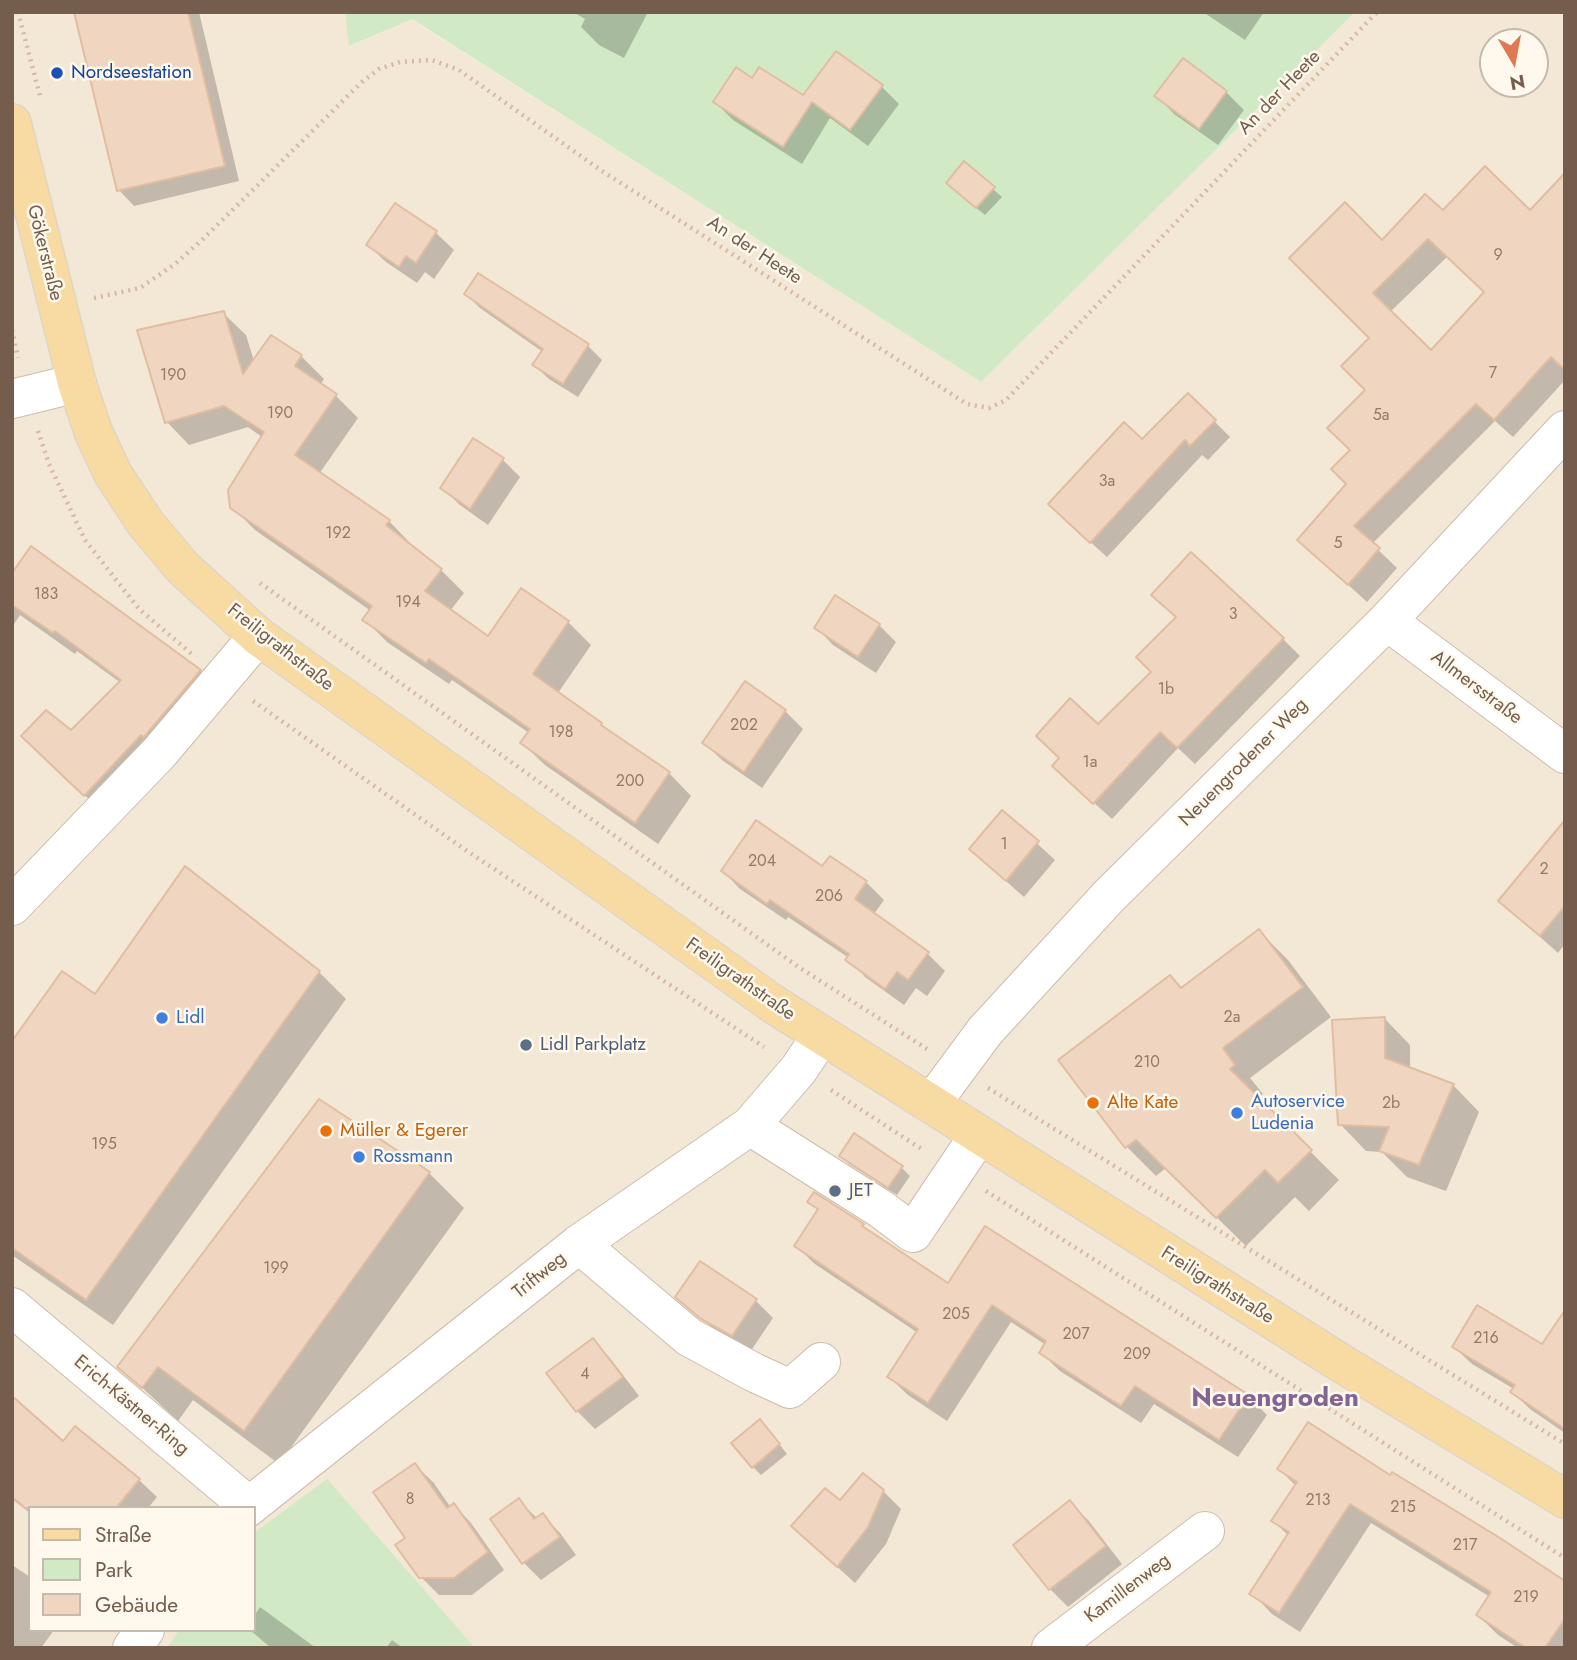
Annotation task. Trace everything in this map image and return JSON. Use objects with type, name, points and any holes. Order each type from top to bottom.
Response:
[{"type":"main road","name":"Gökerstraße","points":[[12,123],[77,383]]},
{"type":"main road","name":"Freiligrathstraße","points":[[77,383],[93,430],[114,474],[146,524],[184,568],[258,636],[773,1004],[1324,1353],[1565,1499]]},
{"type":"street","points":[[12,399],[77,383]]},
{"type":"street","name":"Neuengrodener Weg","points":[[930,1104],[985,1031],[1109,896],[1387,621],[1565,429]]},
{"type":"street","name":"Allmersstraße","points":[[1387,621],[1565,754]]},
{"type":"street","points":[[12,906],[159,753],[258,636]]},
{"type":"street","name":"Triftweg","points":[[249,1506],[579,1244],[750,1126],[799,1069],[821,1035]]},
{"type":"street","points":[[750,1126],[881,1209],[913,1233],[979,1135]]},
{"type":"street","points":[[579,1244],[689,1337],[753,1372],[790,1389],[821,1362]]},
{"type":"street","name":"Erich-Kästner-Ring","points":[[12,1307],[247,1506]]},
{"type":"street","name":"Kamillenweg","points":[[1051,1648],[1205,1531]]},
{"type":"street","points":[[132,1648],[144,1632]]},
{"type":"path","name":"An der Heete","points":[[88,288],[91,299],[140,288],[175,264],[202,240],[362,82],[379,69],[400,62],[432,60],[459,70],[602,171],[967,404],[989,408],[1006,400],[1376,13]]},
{"type":"path","points":[[250,576],[800,968],[957,1069],[1565,1444]]},
{"type":"path","points":[[799,1069],[1565,1558]]},
{"type":"shaded area","name":"Neuengroden","points":[[12,12],[345,12],[350,46],[411,19],[981,382],[1355,12],[1565,12],[1565,1648],[12,1648]]},
{"type":"green space","points":[[345,12],[1355,12],[981,382],[412,19],[349,46]]},
{"type":"green space","points":[[327,1479],[475,1648],[167,1648],[178,1632],[256,1632],[256,1532]]},
{"type":"building","points":[[74,12],[188,12],[225,166],[117,191]]},
{"type":"building","points":[[836,51],[883,85],[850,130],[812,102],[783,147],[713,102],[736,67],[752,78],[759,67],[803,95]]},
{"type":"building","points":[[1183,58],[1227,91],[1199,129],[1154,96]]},
{"type":"building","points":[[964,161],[995,187],[976,208],[946,183]]},
{"type":"building","points":[[1485,166],[1530,210],[1565,173],[1565,370],[1551,357],[1494,420],[1476,404],[1354,526],[1380,548],[1348,585],[1297,540],[1346,484],[1331,469],[1350,450],[1327,428],[1365,390],[1341,366],[1369,338],[1289,258],[1345,202],[1382,240],[1425,194],[1443,210]],"holes":[[[1428,239],[1484,292],[1431,350],[1373,293]]]},
{"type":"building","points":[[395,203],[437,231],[416,263],[406,256],[399,267],[366,245]]},
{"type":"building","points":[[478,273],[589,344],[563,384],[532,365],[543,349],[464,294]]},
{"type":"building","points":[[224,311],[243,374],[271,335],[302,355],[295,366],[337,394],[295,455],[390,520],[386,525],[442,569],[425,591],[488,636],[521,588],[569,621],[533,674],[670,772],[635,823],[520,743],[530,729],[429,659],[426,663],[362,620],[372,606],[230,508],[228,490],[264,432],[224,406],[165,423],[137,330]]},
{"type":"building","points":[[1188,393],[1216,420],[1190,446],[1185,440],[1090,543],[1048,504],[1124,422],[1142,439]]},
{"type":"building","points":[[473,438],[504,458],[470,509],[440,488]]},
{"type":"building","points":[[31,546],[201,670],[143,738],[141,735],[84,796],[21,736],[46,710],[71,730],[121,680],[55,631],[53,633],[12,605],[12,573]]},
{"type":"building","points":[[1191,552],[1284,638],[1177,748],[1160,732],[1093,804],[1052,766],[1059,758],[1036,736],[1070,698],[1098,724],[1151,672],[1136,657],[1176,617],[1151,595]]},
{"type":"building","points":[[835,595],[880,624],[858,657],[814,628]]},
{"type":"building","points":[[745,681],[786,710],[744,772],[702,743]]},
{"type":"building","points":[[1002,810],[1039,841],[1006,881],[969,849]]},
{"type":"building","points":[[756,820],[822,866],[830,856],[867,881],[855,899],[929,952],[908,980],[897,972],[885,989],[845,960],[849,954],[770,900],[767,904],[721,871]]},
{"type":"building","points":[[1565,820],[1565,906],[1540,936],[1498,901]]},
{"type":"building","points":[[185,866],[320,971],[86,1300],[12,1248],[12,1041],[62,971],[95,994]]},
{"type":"building","points":[[1259,929],[1303,987],[1223,1048],[1235,1065],[1230,1069],[1312,1150],[1278,1183],[1265,1170],[1216,1218],[1136,1140],[1125,1148],[1058,1060],[1170,975],[1181,988]]},
{"type":"building","points":[[1385,1017],[1385,1058],[1454,1084],[1419,1165],[1379,1151],[1389,1127],[1338,1125],[1332,1020]]},
{"type":"building","points":[[319,1099],[430,1172],[244,1431],[158,1367],[142,1388],[117,1367]]},
{"type":"building","points":[[854,1133],[903,1166],[888,1188],[839,1156]]},
{"type":"building","points":[[814,1192],[948,1283],[985,1226],[1249,1395],[1219,1440],[1135,1386],[1121,1406],[1039,1353],[1046,1341],[992,1305],[928,1403],[887,1377],[918,1329],[794,1246],[818,1209],[807,1202]]},
{"type":"building","points":[[700,1261],[757,1299],[732,1336],[701,1319],[675,1297]]},
{"type":"building","points":[[1477,1305],[1542,1344],[1565,1310],[1565,1429],[1510,1392],[1515,1385],[1452,1347]]},
{"type":"building","points":[[593,1338],[623,1377],[576,1412],[546,1373]]},
{"type":"building","points":[[12,1396],[63,1441],[75,1426],[140,1479],[118,1506],[25,1508],[12,1497]]},
{"type":"building","points":[[760,1419],[780,1444],[752,1468],[731,1443]]},
{"type":"building","points":[[1308,1422],[1390,1475],[1392,1472],[1500,1538],[1565,1581],[1565,1619],[1545,1648],[1526,1648],[1476,1615],[1491,1592],[1350,1504],[1279,1613],[1249,1594],[1289,1532],[1271,1521],[1297,1482],[1277,1469]]},
{"type":"building","points":[[415,1463],[447,1508],[454,1503],[488,1552],[454,1578],[419,1578],[395,1545],[405,1538],[373,1492]]},
{"type":"building","points":[[863,1473],[884,1490],[868,1527],[837,1567],[791,1526],[825,1488],[840,1500]]},
{"type":"building","points":[[519,1498],[534,1519],[543,1513],[560,1537],[522,1564],[490,1519]]},
{"type":"building","points":[[1070,1500],[1106,1546],[1049,1590],[1013,1545]]},
{"type":"place","name":"Nordseestation","points":[[57,73]]},
{"type":"place","name":"Lidl","points":[[162,1018]]},
{"type":"place","name":"Lidl Parkplatz","points":[[526,1045]]},
{"type":"place","name":"Alte Kate","points":[[1093,1103]]},
{"type":"place","name":"Autoservice Ludenia","points":[[1237,1113]]},
{"type":"place","name":"Müller & Egerer","points":[[326,1131]]},
{"type":"place","name":"Rossmann","points":[[359,1157]]},
{"type":"place","name":"JET","points":[[835,1191]]},
{"type":"district","name":"Neuengroden","points":[[1275,1400]]}]
